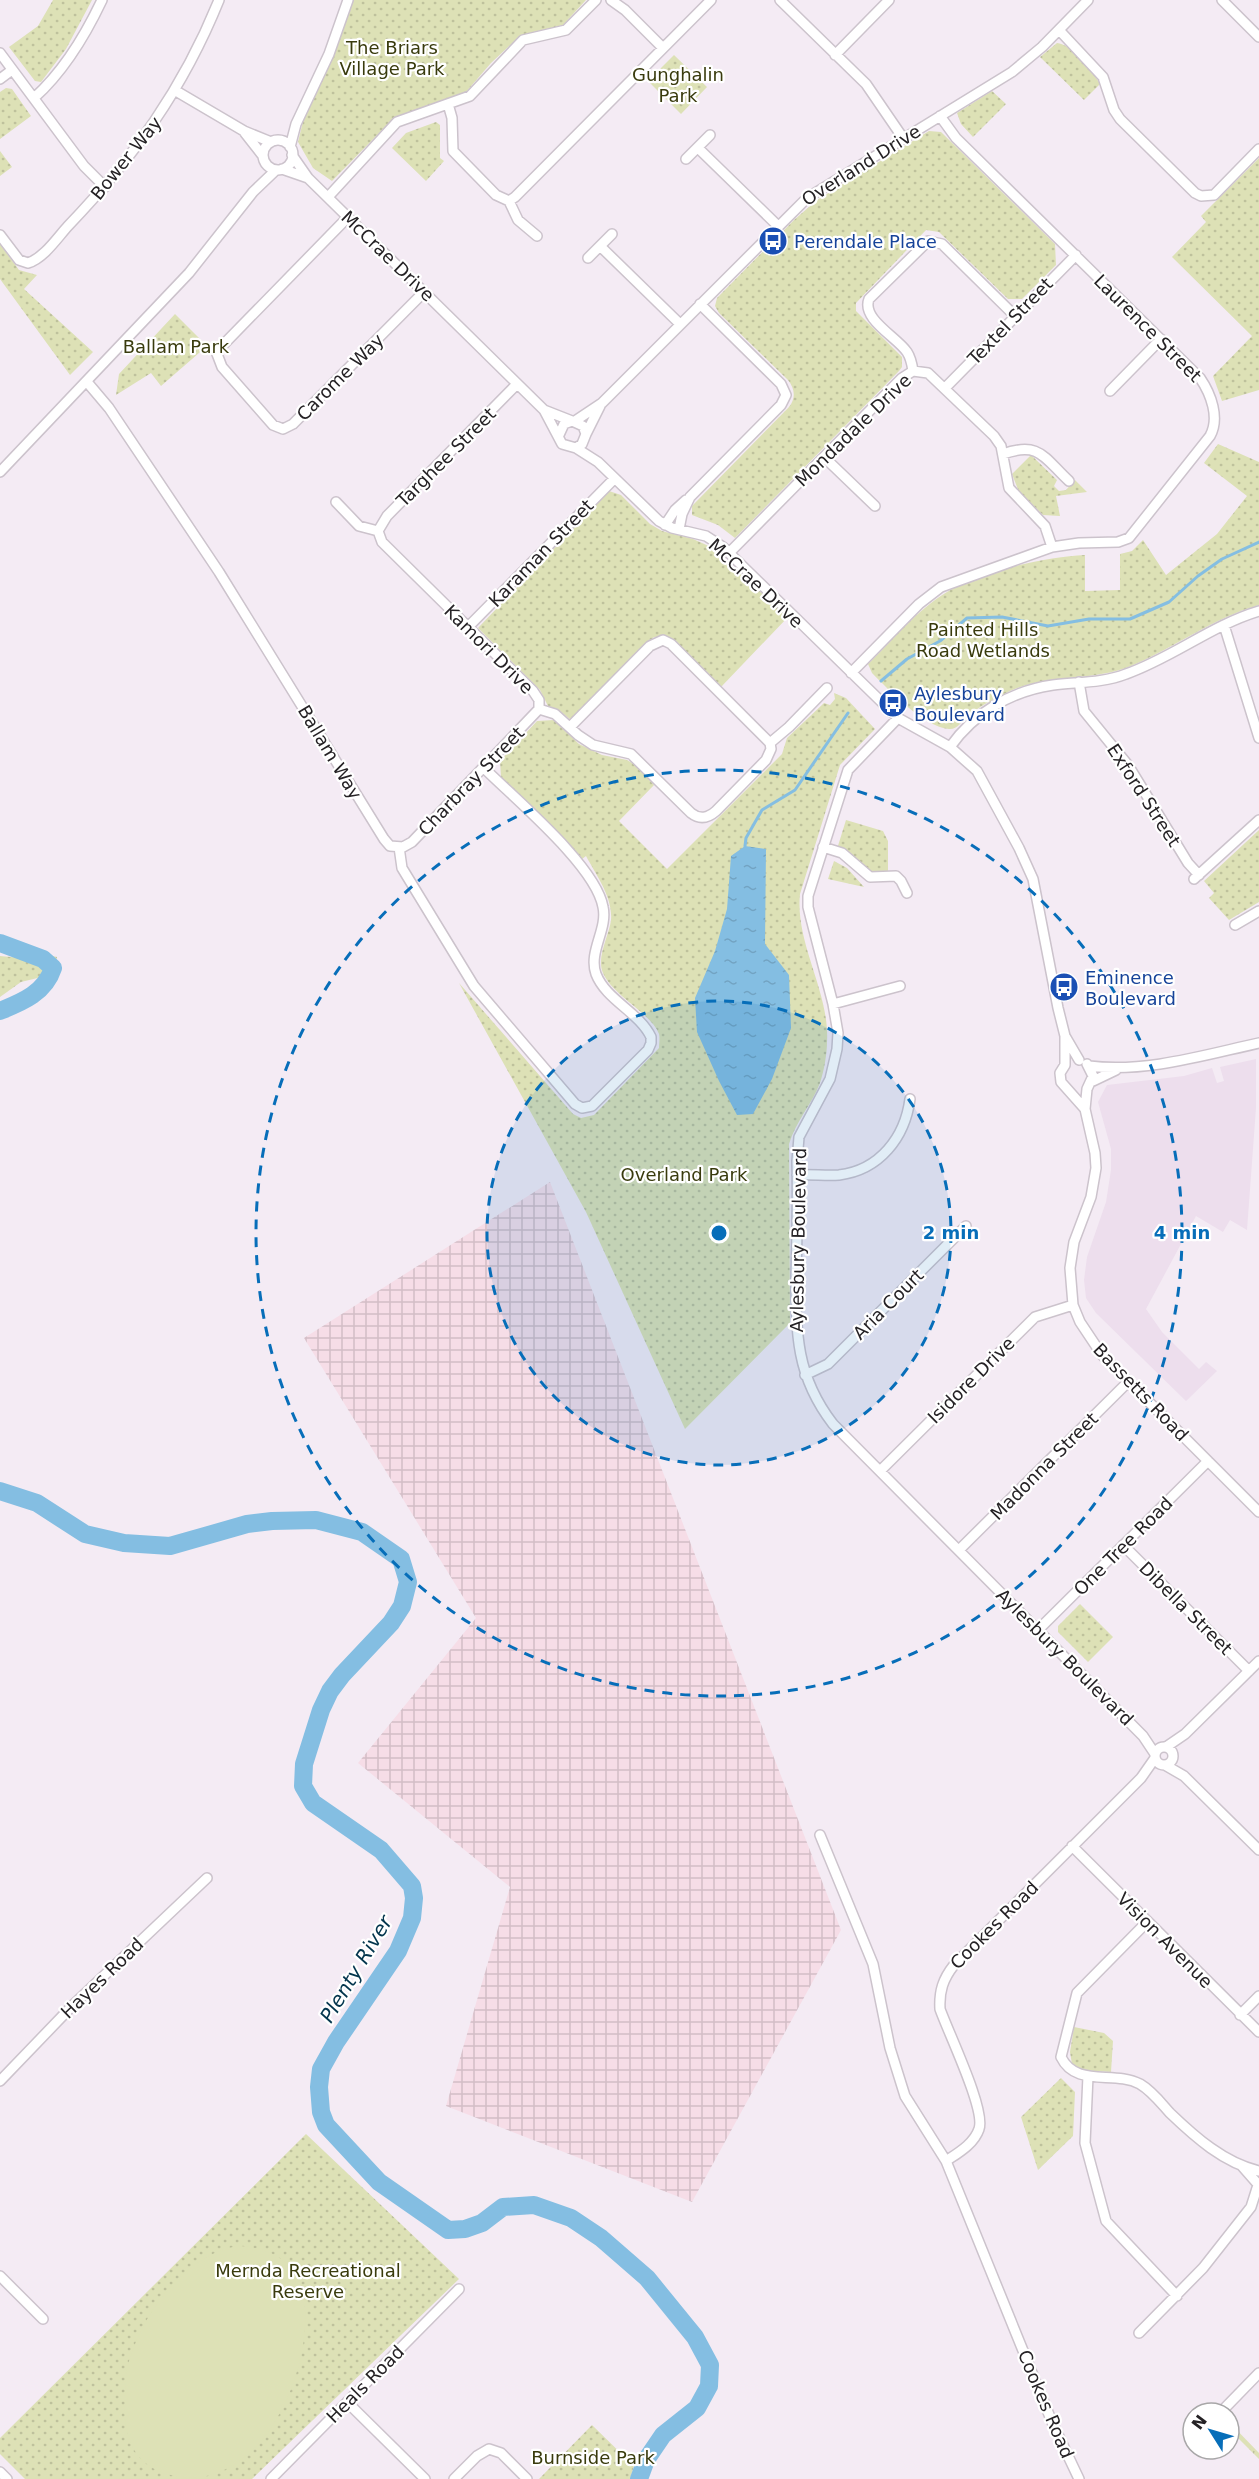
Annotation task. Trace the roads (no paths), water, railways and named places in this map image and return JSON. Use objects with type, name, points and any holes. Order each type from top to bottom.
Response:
[{"type":"street","points":[[34,99],[68,58],[102,0]]},
{"type":"street","name":"Bower Way","points":[[0,235],[19,260],[33,261],[105,187],[145,138],[176,91],[207,30],[219,0]]},
{"type":"street","points":[[0,472],[197,264],[254,192],[279,170],[290,164],[296,124],[329,54],[348,0]]},
{"type":"street","points":[[328,197],[397,122],[467,98],[523,40],[566,30],[596,0]]},
{"type":"street","points":[[611,0],[663,48]]},
{"type":"street","points":[[509,201],[711,0]]},
{"type":"street","points":[[780,0],[873,92],[903,138]]},
{"type":"street","points":[[835,55],[889,0]]},
{"type":"street","name":"Overland Drive","points":[[574,421],[602,404],[777,225],[822,187],[1012,72],[1059,30],[1088,0]]},
{"type":"street","points":[[1222,0],[1259,37]]},
{"type":"street","points":[[1059,30],[1103,77],[1114,110],[1120,118],[1195,193],[1201,196],[1214,195],[1259,149]]},
{"type":"street","points":[[0,53],[84,166],[105,187]]},
{"type":"street","points":[[0,79],[12,70]]},
{"type":"street","points":[[176,91],[244,131],[275,141],[291,151]]},
{"type":"street","points":[[448,104],[452,118],[453,151],[496,195],[509,201],[518,220],[537,236]]},
{"type":"street","name":"Laurence Street","points":[[851,673],[919,604],[941,587],[1052,547],[1079,543],[1118,542],[1129,538],[1214,429],[1215,418],[1204,384],[956,138],[940,116]]},
{"type":"street","points":[[254,192],[264,160],[265,148],[296,124]]},
{"type":"street","points":[[244,131],[264,160],[279,170]]},
{"type":"street","points":[[686,159],[710,135]]},
{"type":"street","points":[[698,148],[777,225]]},
{"type":"street","name":"McCrae Drive","points":[[291,151],[308,178],[544,410],[559,435]]},
{"type":"street","name":"McCrae Drive","points":[[279,170],[308,178]]},
{"type":"street","name":"Carome Way","points":[[348,218],[221,347],[217,354],[222,367],[273,425],[283,429],[293,424],[424,292]]},
{"type":"street","points":[[588,258],[612,234]]},
{"type":"street","points":[[913,371],[912,361],[905,349],[871,316],[867,306],[869,299],[928,241],[942,244],[1015,316]]},
{"type":"street","points":[[600,246],[680,324]]},
{"type":"street","name":"Textel Street","points":[[945,388],[1076,255]]},
{"type":"street","points":[[665,525],[680,504],[690,497],[781,405],[786,396],[781,384],[700,304]]},
{"type":"street","points":[[1110,391],[1161,339]]},
{"type":"street","name":"Mondadale Drive","points":[[729,554],[902,378],[913,371],[928,373],[994,436],[1001,446],[1009,488],[1045,526],[1052,547]]},
{"type":"street","name":"Ballam Way","points":[[87,382],[109,408],[219,572],[384,839],[390,846],[399,847]]},
{"type":"street","name":"Targhee Street","points":[[378,531],[387,516],[517,384]]},
{"type":"street","name":"Overland Drive","points":[[586,435],[602,404]]},
{"type":"street","name":"McCrae Drive","points":[[544,410],[574,421]]},
{"type":"street","points":[[574,421],[583,426],[586,435],[582,444],[576,448],[562,444],[559,435],[564,424],[574,421]]},
{"type":"street","name":"McCrae Drive","points":[[586,435],[598,462]]},
{"type":"street","name":"McCrae Drive","points":[[576,448],[598,462],[665,525],[706,536],[729,554],[851,673]]},
{"type":"street","points":[[1003,454],[1024,448],[1033,449],[1069,482]]},
{"type":"street","points":[[824,457],[875,506]]},
{"type":"street","name":"Karaman Street","points":[[468,627],[614,478]]},
{"type":"street","points":[[679,529],[682,514],[690,497]]},
{"type":"street","name":"Kamori Drive","points":[[336,502],[359,526],[378,531],[382,542],[533,691],[539,700],[539,709],[555,714],[593,745],[631,754],[692,813],[704,818],[716,811],[766,760],[771,749],[770,743],[827,688]]},
{"type":"street","points":[[950,747],[965,727],[979,715],[1019,694],[1039,687],[1125,675],[1224,625],[1259,611]]},
{"type":"street","points":[[1224,625],[1258,734]]},
{"type":"street","points":[[570,728],[650,646],[663,640],[710,682],[770,743]]},
{"type":"street","name":"Bassetts Road","points":[[851,673],[898,718],[950,747],[977,771],[986,785],[1030,872],[1065,1036],[1065,1065],[1060,1077],[1063,1086],[1085,1109]]},
{"type":"street","name":"Exford Street","points":[[1079,682],[1084,711],[1128,765],[1197,877],[1259,820]]},
{"type":"street","name":"Charbray Street","points":[[399,847],[411,842],[539,709]]},
{"type":"street","name":"Aylesbury Boulevard","points":[[898,718],[848,770],[808,896],[808,907],[833,1004],[837,1033],[834,1065],[823,1094],[799,1137],[796,1328],[801,1361],[815,1398],[828,1417],[1259,1850]]},
{"type":"street","points":[[399,847],[402,868],[474,986],[572,1100],[582,1108],[596,1103],[648,1050],[651,1036],[604,987],[597,975],[595,954],[604,923],[603,907],[585,870],[484,768]]},
{"type":"street","points":[[823,847],[842,853],[870,877],[896,876],[902,880],[907,893]]},
{"type":"street","points":[[1235,925],[1259,911]]},
{"type":"street","points":[[833,1004],[900,986]]},
{"type":"street","name":"Bassetts Road","points":[[1065,1036],[1079,1060],[1089,1066]]},
{"type":"street","points":[[1093,1081],[1089,1066],[1116,1070],[1149,1066],[1259,1043]]},
{"type":"street","points":[[1065,1065],[1079,1060]]},
{"type":"street","points":[[1070,1092],[1079,1093],[1087,1089],[1093,1081],[1116,1070]]},
{"type":"street","name":"Bassetts Road","points":[[1087,1089],[1085,1109],[1094,1145],[1096,1168],[1091,1197],[1072,1255],[1070,1281],[1073,1305],[1081,1325],[1094,1345],[1259,1512]]},
{"type":"street","points":[[797,1175],[845,1174],[875,1161],[890,1148],[902,1131],[910,1099]]},
{"type":"street","name":"Aria Court","points":[[806,1375],[828,1364],[966,1226]]},
{"type":"street","name":"Isidore Drive","points":[[880,1471],[1035,1317],[1073,1305]]},
{"type":"street","name":"Madonna Street","points":[[959,1550],[1129,1381]]},
{"type":"street","name":"One Tree Road","points":[[1038,1630],[1208,1461]]},
{"type":"street","name":"Dibella Street","points":[[1123,1545],[1248,1671]]},
{"type":"street","name":"Cookes Road","points":[[946,2161],[974,2138],[981,2121],[975,2098],[940,2009],[939,1999],[943,1981],[954,1965],[1258,1662]]},
{"type":"street","name":"Cookes Road","points":[[820,1835],[873,1964],[897,2076],[905,2096],[946,2161],[1052,2422],[1079,2479]]},
{"type":"street","name":"Vision Avenue","points":[[1072,1846],[1259,2032]]},
{"type":"street","name":"Hayes Road","points":[[0,2081],[74,2004],[207,1878]]},
{"type":"street","points":[[1147,1922],[1081,1988],[1073,1999],[1060,2051],[1063,2062],[1078,2074],[1124,2079],[1139,2084],[1193,2136],[1242,2165],[1259,2170]]},
{"type":"street","points":[[1240,2015],[1259,1996]]},
{"type":"street","points":[[1088,2076],[1085,2143],[1106,2221],[1177,2296]]},
{"type":"street","points":[[1139,2333],[1203,2268],[1255,2204],[1258,2184],[1242,2165]]},
{"type":"street","points":[[0,2276],[43,2319]]},
{"type":"street","name":"Heals Road","points":[[271,2479],[459,2289]]},
{"type":"street","points":[[1232,2401],[1259,2373]]},
{"type":"street","points":[[347,2402],[425,2479]]},
{"type":"street","points":[[454,2479],[477,2456],[489,2449],[501,2453],[527,2479]]},
{"type":"street","points":[[0,2472],[7,2479]]},
{"type":"water","points":[[745,846],[766,849],[765,944],[789,975],[791,1028],[772,1079],[753,1114],[737,1115],[697,1032],[695,998],[715,951],[727,909],[731,856]]},
{"type":"waterway","points":[[881,681],[907,659],[940,641],[967,618],[1002,617],[1048,626],[1089,619],[1130,619],[1169,602],[1198,576],[1222,559],[1259,542]]},
{"type":"waterway","points":[[745,846],[746,838],[762,810],[795,790],[848,713]]},
{"type":"waterway","name":"Plenty River","points":[[0,943],[43,959],[53,968],[44,984],[32,996],[0,1011]]},
{"type":"waterway","name":"Plenty River","points":[[0,1491],[37,1503],[85,1534],[124,1543],[170,1546],[247,1524],[316,1520],[362,1532],[401,1559],[408,1582],[402,1606],[391,1623],[330,1691],[321,1710],[304,1764],[303,1786],[313,1803],[381,1850],[412,1886],[414,1898],[412,1918],[398,1951],[336,2042],[321,2069],[319,2087],[321,2112],[326,2125],[379,2182],[448,2230],[465,2229],[482,2223],[503,2207],[534,2205],[571,2218],[601,2238],[647,2278],[695,2337],[710,2365],[709,2386],[697,2408],[663,2435],[646,2460],[639,2479]]},
{"type":"place","name":"Perendale Place","points":[[773,241]]},
{"type":"place","name":"Aylesbury Boulevard","points":[[893,703]]},
{"type":"place","name":"Eminence Boulevard","points":[[1064,987]]},
{"type":"park label","name":"The Briars Village Park","points":[[392,57]]},
{"type":"park label","name":"Gunghalin Park","points":[[678,84]]},
{"type":"park label","name":"Ballam Park","points":[[176,346]]},
{"type":"park label","name":"Painted Hills Road Wetlands","points":[[983,639]]},
{"type":"park label","name":"Overland Park","points":[[684,1174]]},
{"type":"park label","name":"Mernda Recreational Reserve","points":[[308,2280]]},
{"type":"park label","name":"Burnside Park","points":[[593,2457]]}]
